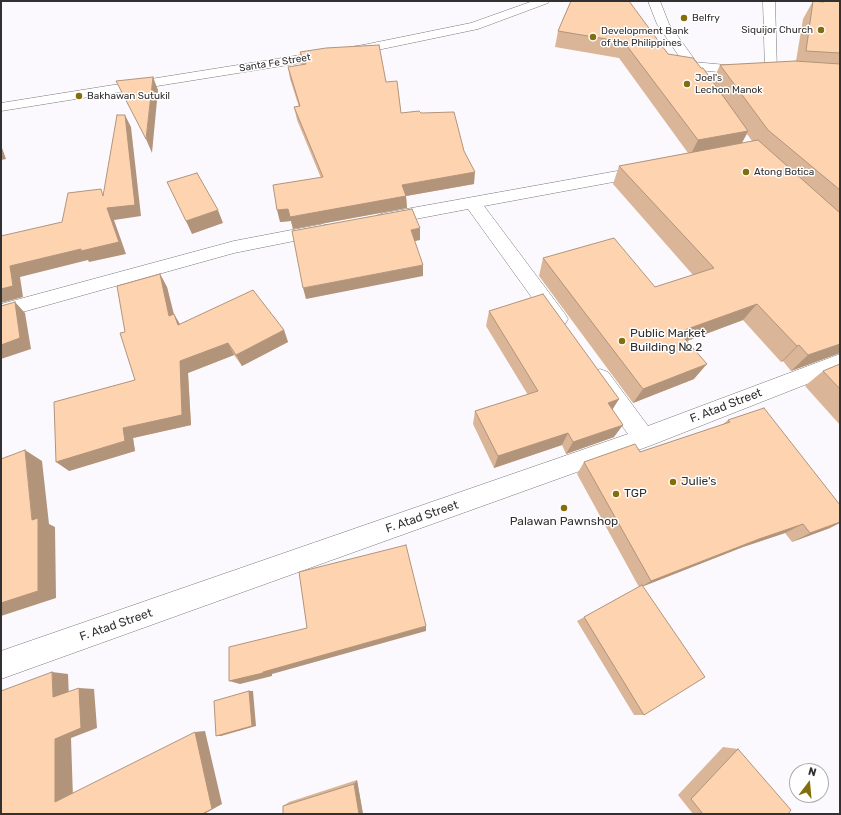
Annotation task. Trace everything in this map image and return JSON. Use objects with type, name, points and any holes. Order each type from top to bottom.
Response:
[{"type":"street","name":"Santa Fe Street","points":[[1,107],[363,49],[474,26],[544,1]]},
{"type":"street","points":[[654,1],[663,24],[711,93]]},
{"type":"street","points":[[769,1],[771,72]]},
{"type":"street","points":[[693,66],[786,74]]},
{"type":"street","points":[[365,222],[658,169]]},
{"type":"street","points":[[472,202],[570,336]]},
{"type":"street","points":[[1,311],[234,247],[342,227]]},
{"type":"street","points":[[588,362],[644,438]]},
{"type":"street","name":"F. Atad Street","points":[[1,665],[644,438],[840,362]]},
{"type":"building","points":[[571,1],[629,1],[668,54],[693,58],[701,68],[703,68],[748,131],[698,140],[624,42],[558,31]]},
{"type":"building","points":[[813,1],[840,1],[840,53],[806,51]]},
{"type":"building","points":[[379,45],[386,82],[397,81],[401,113],[419,111],[421,113],[454,112],[464,151],[475,172],[402,185],[406,196],[290,217],[288,209],[277,210],[273,185],[323,177],[294,107],[300,106],[288,67],[306,64],[300,52],[326,48]]},
{"type":"building","points":[[795,61],[840,64],[840,190],[768,130],[720,65]]},
{"type":"building","points":[[153,77],[146,139],[116,81]]},
{"type":"building","points":[[117,115],[125,115],[135,205],[107,208],[119,242],[81,251],[81,249],[10,266],[13,286],[1,289],[1,236],[62,222],[68,193],[101,189],[103,196]]},
{"type":"building","points":[[758,140],[840,213],[840,344],[808,355],[799,345],[797,346],[757,304],[679,332],[707,364],[643,389],[543,258],[614,238],[655,287],[714,268],[619,166]]},
{"type":"building","points":[[197,173],[218,210],[186,221],[167,182]]},
{"type":"building","points":[[412,209],[420,228],[411,230],[423,265],[303,288],[292,231]]},
{"type":"building","points":[[160,274],[169,316],[174,314],[178,325],[253,290],[284,330],[236,355],[228,343],[180,361],[182,415],[123,428],[125,441],[56,462],[54,402],[135,380],[120,333],[125,332],[117,286]]},
{"type":"building","points":[[543,294],[619,399],[608,403],[623,425],[573,442],[568,433],[498,456],[475,411],[538,391],[489,311]]},
{"type":"building","points":[[15,302],[20,338],[1,345],[1,306]]},
{"type":"building","points":[[840,364],[840,389],[823,371]]},
{"type":"building","points":[[764,408],[840,505],[840,522],[810,533],[803,524],[759,539],[651,581],[584,462],[635,444],[640,452],[730,422],[728,420]]},
{"type":"building","points":[[25,450],[32,520],[38,518],[38,591],[1,603],[1,459]]},
{"type":"building","points":[[406,545],[426,626],[263,673],[229,681],[229,647],[307,628],[299,572]]},
{"type":"building","points":[[642,585],[705,677],[644,715],[584,617]]},
{"type":"building","points":[[52,672],[53,697],[79,688],[81,728],[55,739],[55,802],[195,732],[212,809],[202,814],[1,814],[1,691]]},
{"type":"building","points":[[249,691],[252,726],[216,736],[214,701]]},
{"type":"building","points":[[738,749],[791,810],[788,814],[703,814],[691,799]]},
{"type":"building","points":[[354,784],[359,814],[283,814],[283,806]]},
{"type":"place","name":"Belfry","points":[[684,18]]},
{"type":"place","name":"Siquijor Church","points":[[821,30]]},
{"type":"place","name":"Development Bank of the Philippines","points":[[593,37]]},
{"type":"place","name":"Joel's Lechon Manok","points":[[687,84]]},
{"type":"place","name":"Bakhawan Sutukil","points":[[79,96]]},
{"type":"place","name":"Atong Botica","points":[[746,172]]},
{"type":"place","name":"Public Market Building № 2","points":[[622,341]]},
{"type":"place","name":"Julie's","points":[[673,482]]},
{"type":"place","name":"TGP","points":[[616,494]]},
{"type":"place","name":"Palawan Pawnshop","points":[[564,508]]}]
